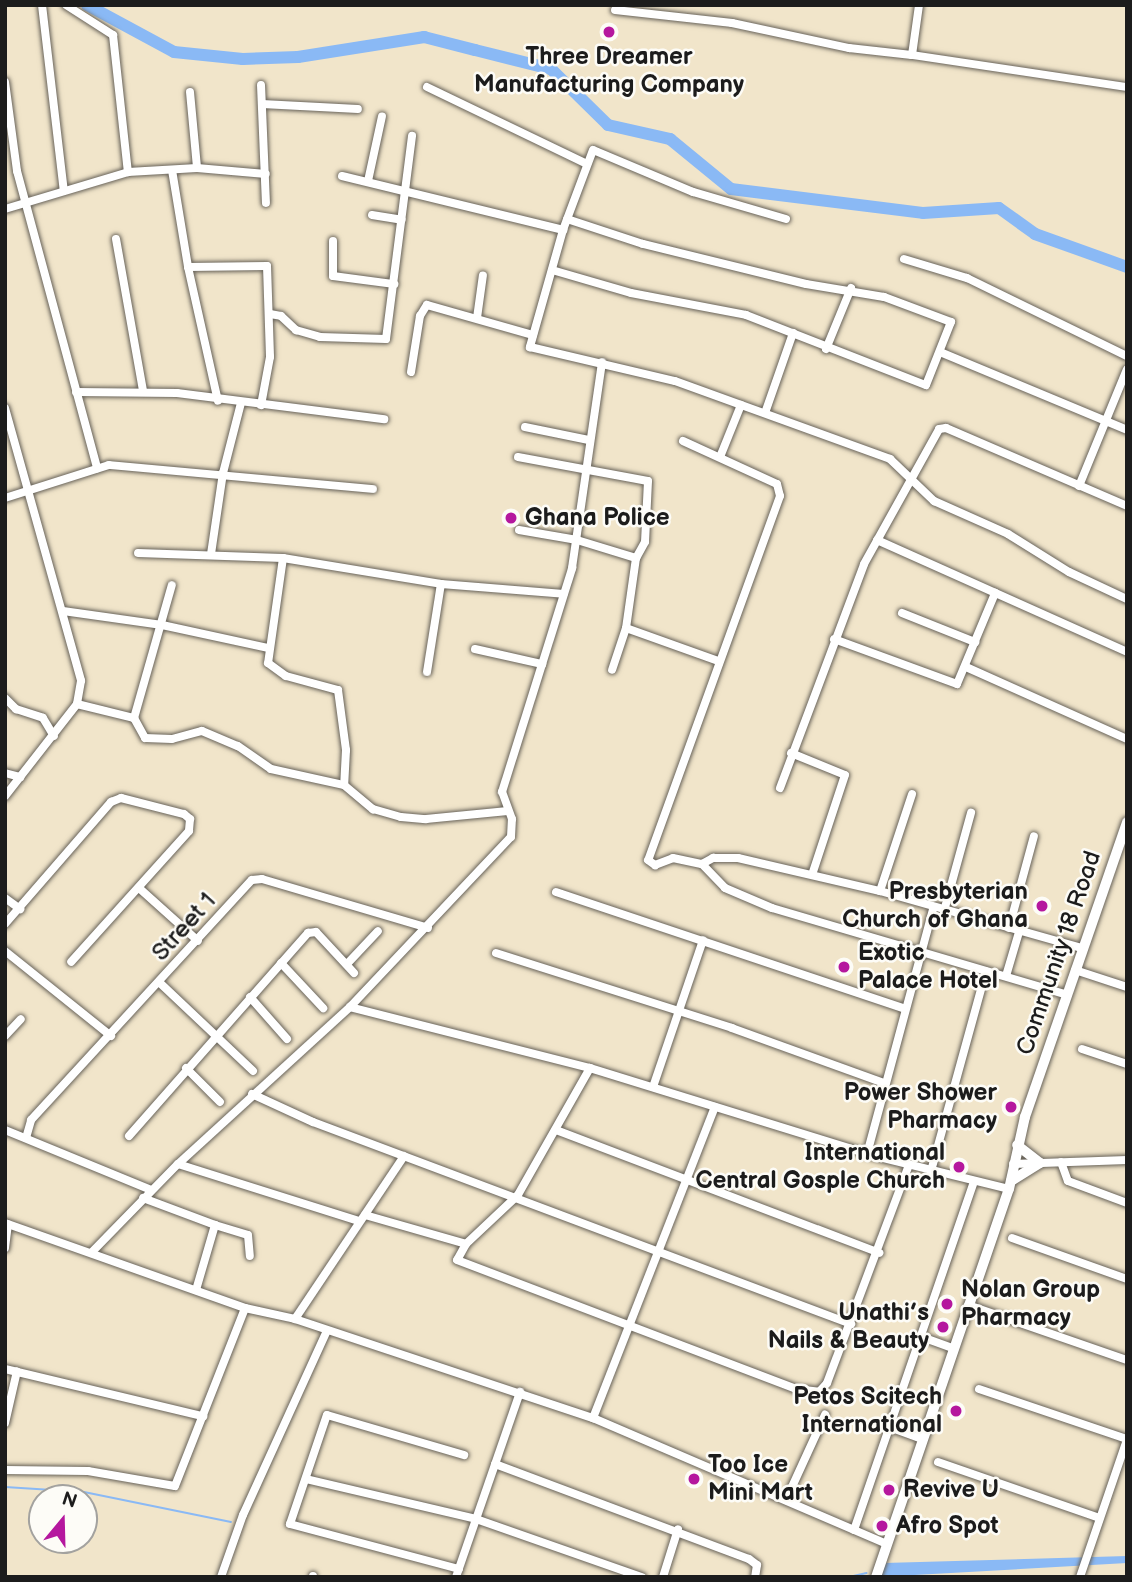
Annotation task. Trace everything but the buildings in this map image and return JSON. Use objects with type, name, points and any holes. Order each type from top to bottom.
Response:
[{"type":"main road","name":"Community 18 Road","points":[[876,1577],[1010,1185],[1017,1145],[1127,822]]},
{"type":"main road","points":[[1010,1185],[1040,1163],[1017,1145]]},
{"type":"street","points":[[42,5],[64,191]]},
{"type":"street","points":[[66,5],[113,36],[128,172]]},
{"type":"street","points":[[912,55],[919,5]]},
{"type":"street","points":[[615,10],[732,23],[849,48],[1127,87]]},
{"type":"street","points":[[5,82],[26,204],[97,468]]},
{"type":"street","points":[[261,85],[266,203]]},
{"type":"street","points":[[427,87],[585,163]]},
{"type":"street","points":[[190,92],[197,168]]},
{"type":"street","points":[[262,104],[358,109]]},
{"type":"street","points":[[368,181],[382,116]]},
{"type":"street","points":[[270,314],[281,316],[296,330],[320,337],[381,342],[386,339],[412,136]]},
{"type":"street","points":[[786,219],[693,192],[596,150],[585,163],[563,230],[533,335],[532,349],[602,362],[765,413],[891,459],[911,483],[934,501],[1008,534],[1078,576],[1127,599]]},
{"type":"street","points":[[5,209],[128,172],[197,168],[266,174]]},
{"type":"street","points":[[172,170],[188,267],[218,401]]},
{"type":"street","points":[[342,176],[563,230]]},
{"type":"street","points":[[372,215],[402,220]]},
{"type":"street","points":[[552,270],[631,293],[746,315],[826,349],[926,385],[950,318],[850,288],[806,284],[643,244],[567,219]]},
{"type":"street","points":[[117,239],[143,391]]},
{"type":"street","points":[[333,241],[333,276],[394,284]]},
{"type":"street","points":[[904,259],[967,278],[1127,356]]},
{"type":"street","points":[[188,267],[267,266],[270,357],[261,405]]},
{"type":"street","points":[[477,318],[483,275]]},
{"type":"street","points":[[826,349],[850,288]]},
{"type":"street","points":[[411,372],[424,307],[477,318],[533,335]]},
{"type":"street","points":[[765,413],[793,334]]},
{"type":"street","points":[[940,352],[1127,430]]},
{"type":"street","points":[[91,1253],[177,1164],[351,1007],[511,837],[508,811],[502,792],[564,594],[577,540],[602,362]]},
{"type":"street","points":[[1079,486],[1127,369]]},
{"type":"street","points":[[76,392],[143,391],[384,419]]},
{"type":"street","points":[[211,554],[223,474],[241,404]]},
{"type":"street","points":[[720,457],[741,405]]},
{"type":"street","points":[[5,408],[81,681],[77,705],[5,796]]},
{"type":"street","points":[[524,427],[589,440]]},
{"type":"street","points":[[780,788],[834,639],[877,540],[939,429],[946,428],[1127,506]]},
{"type":"street","points":[[683,441],[780,489],[648,852],[648,860],[655,865],[673,858],[702,864],[725,856],[880,891],[933,909],[1082,948]]},
{"type":"street","points":[[518,457],[586,466],[648,481],[646,530],[636,558],[626,628],[612,670]]},
{"type":"street","points":[[5,498],[109,465],[373,489]]},
{"type":"street","points":[[519,530],[577,540],[636,558]]},
{"type":"street","points":[[877,540],[1127,652]]},
{"type":"street","points":[[138,553],[283,558],[441,584],[564,594]]},
{"type":"street","points":[[283,558],[268,648],[271,668],[338,690],[346,750],[344,785]]},
{"type":"street","points":[[427,672],[441,584]]},
{"type":"street","points":[[172,585],[134,718],[145,738],[172,739],[202,731],[238,746],[271,769],[344,785],[373,809],[401,817],[452,818],[508,811]]},
{"type":"street","points":[[834,639],[954,685],[966,667],[995,593]]},
{"type":"street","points":[[63,611],[162,625],[268,648]]},
{"type":"street","points":[[902,612],[975,642]]},
{"type":"street","points":[[626,628],[718,660]]},
{"type":"street","points":[[475,649],[542,664]]},
{"type":"street","points":[[966,667],[1127,739]]},
{"type":"street","points":[[5,698],[16,709],[43,718],[54,736]]},
{"type":"street","points":[[77,705],[134,718]]},
{"type":"street","points":[[791,753],[845,775],[812,874]]},
{"type":"street","points":[[5,773],[20,777]]},
{"type":"street","points":[[880,891],[912,794]]},
{"type":"street","points":[[5,924],[117,798],[190,819],[190,831],[71,961]]},
{"type":"street","points":[[944,911],[971,813]]},
{"type":"street","points":[[1009,928],[1034,836]]},
{"type":"street","points":[[702,864],[725,888],[745,898],[1067,995]]},
{"type":"street","name":"Street 1","points":[[26,1138],[31,1120],[257,879],[428,928]]},
{"type":"street","points":[[139,888],[198,940]]},
{"type":"street","points":[[556,892],[903,1008]]},
{"type":"street","points":[[5,898],[20,909]]},
{"type":"street","points":[[867,1154],[918,951],[933,909]]},
{"type":"street","points":[[129,1136],[186,1068],[312,931],[354,973]]},
{"type":"street","points":[[347,964],[378,931]]},
{"type":"street","points":[[1006,976],[1019,932]]},
{"type":"street","points":[[653,1087],[703,940]]},
{"type":"street","points":[[5,951],[111,1036]]},
{"type":"street","points":[[496,953],[678,1010],[884,1083]]},
{"type":"street","points":[[281,963],[323,1008]]},
{"type":"street","points":[[1075,970],[1127,987]]},
{"type":"street","points":[[930,1171],[986,971]]},
{"type":"street","points":[[160,983],[218,1033],[253,1071]]},
{"type":"street","points":[[250,997],[287,1040]]},
{"type":"street","points":[[351,1007],[590,1068],[909,1166],[974,1182],[1010,1185]]},
{"type":"street","points":[[5,1036],[21,1018]]},
{"type":"street","points":[[1082,1049],[1127,1064]]},
{"type":"street","points":[[186,1068],[220,1102]]},
{"type":"street","points":[[590,1068],[518,1195],[466,1244],[457,1256],[461,1265],[629,1323],[815,1392],[827,1383],[879,1253],[909,1166]]},
{"type":"street","points":[[252,1094],[404,1156],[518,1195],[565,1218],[851,1324]]},
{"type":"street","points":[[593,1418],[715,1107]]},
{"type":"street","points":[[5,1130],[151,1190]]},
{"type":"street","points":[[556,1130],[879,1253]]},
{"type":"street","points":[[295,1319],[404,1156]]},
{"type":"street","points":[[1013,1164],[1127,1160]]},
{"type":"street","points":[[1061,1163],[1068,1181],[1127,1203]]},
{"type":"street","points":[[177,1164],[362,1218],[466,1244]]},
{"type":"street","points":[[854,1531],[892,1428],[974,1182]]},
{"type":"street","points":[[143,1198],[248,1235],[250,1256]]},
{"type":"street","points":[[5,1248],[6,1223],[244,1308],[295,1319],[520,1392],[593,1418],[887,1545]]},
{"type":"street","points":[[196,1290],[215,1225]]},
{"type":"street","points":[[1012,1238],[1127,1279]]},
{"type":"street","points":[[968,1305],[1127,1360]]},
{"type":"street","points":[[5,1470],[88,1472],[172,1487],[178,1482],[244,1308]]},
{"type":"street","points":[[222,1577],[243,1515],[327,1331]]},
{"type":"street","points":[[922,1337],[953,1348]]},
{"type":"street","points":[[5,1369],[203,1416]]},
{"type":"street","points":[[5,1423],[17,1371]]},
{"type":"street","points":[[979,1389],[1127,1440],[1081,1574]]},
{"type":"street","points":[[464,1455],[327,1415],[291,1518],[295,1528],[457,1575],[520,1392]]},
{"type":"street","points":[[786,1500],[825,1415]]},
{"type":"street","points":[[892,1428],[922,1439]]},
{"type":"street","points":[[938,1462],[1100,1518]]},
{"type":"street","points":[[495,1464],[678,1529],[754,1561],[755,1577]]},
{"type":"street","points":[[306,1479],[476,1519],[642,1577]]},
{"type":"street","points":[[663,1577],[678,1529]]},
{"type":"water","points":[[1127,1556],[1127,1563],[879,1577],[884,1563]]},
{"type":"waterway","points":[[87,5],[174,52],[243,59],[298,57],[424,37],[551,69],[608,125],[670,139],[731,189],[923,213],[999,208],[1035,234],[1127,267]]},
{"type":"waterway","points":[[5,1487],[84,1492],[231,1522]]},
{"type":"waterway","points":[[849,1577],[867,1573]]},
{"type":"place","name":"Three Dreamer Manufacturing Company","points":[[609,32]]},
{"type":"place","name":"Ghana Police","points":[[511,518]]},
{"type":"place","name":"Presbyterian Church of Ghana","points":[[1042,906]]},
{"type":"place","name":"Exotic Palace Hotel","points":[[844,967]]},
{"type":"place","name":"Power Shower Pharmacy","points":[[1011,1107]]},
{"type":"place","name":"International Central Gosple Church","points":[[959,1167]]},
{"type":"place","name":"Nolan Group Pharmacy","points":[[947,1304]]},
{"type":"place","name":"Unathi’s Nails & Beauty","points":[[943,1327]]},
{"type":"place","name":"Petos Scitech International","points":[[956,1411]]},
{"type":"place","name":"Too Ice Mini Mart","points":[[694,1479]]},
{"type":"place","name":"Revive U","points":[[889,1490]]},
{"type":"place","name":"Afro Spot","points":[[882,1526]]}]
